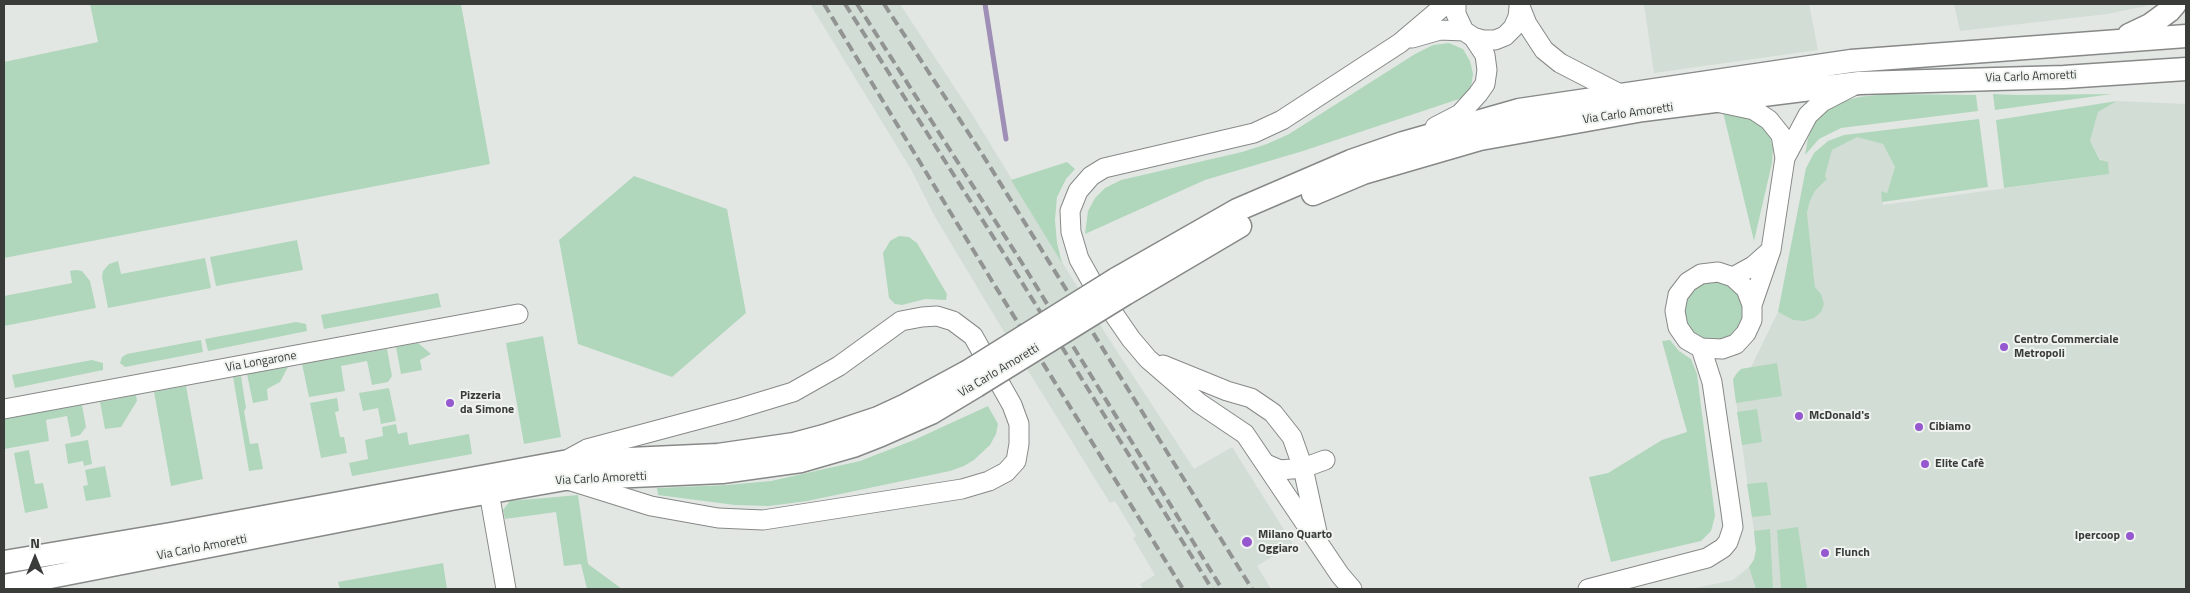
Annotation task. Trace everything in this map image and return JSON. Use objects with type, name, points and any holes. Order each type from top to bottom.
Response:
[{"type":"street","name":"Via Carlo Amoretti","points":[[1352,589],[1340,575],[1245,434],[1199,403],[1148,359],[1093,284],[1079,259],[1071,232],[1070,211],[1078,191],[1091,176],[1104,168],[1254,133],[1270,126],[1400,43],[1446,4]]},
{"type":"street","name":"Via Carlo Amoretti","points":[[1404,143],[1460,114],[1485,84],[1487,70],[1485,55],[1468,34],[1456,14],[1456,4]]},
{"type":"street","points":[[2114,41],[2150,25],[2169,11],[2175,4]]},
{"type":"street","name":"Via Carlo Amoretti","points":[[1400,43],[1423,33],[1440,30],[1468,34],[1483,40],[1495,40],[1505,36],[1513,28],[1518,17],[1519,5]]},
{"type":"street","name":"Via Carlo Amoretti","points":[[1519,5],[1527,24],[1544,50],[1560,62],[1620,94]]},
{"type":"street","name":"Via Carlo Amoretti","points":[[4,562],[564,470],[718,455],[794,444],[832,434],[878,418],[912,402],[971,379],[1237,210],[1351,161],[1404,143],[1519,110],[1851,61],[2186,36]]},
{"type":"street","name":"Via Carlo Amoretti","points":[[1120,286],[1245,223],[1363,174],[1480,139],[1643,110],[1859,83],[2064,76],[2186,69]]},
{"type":"street","points":[[2064,76],[2186,84]]},
{"type":"street","points":[[1785,158],[1808,115],[1822,102],[1859,83]]},
{"type":"street","points":[[1717,102],[1754,110],[1769,120],[1781,135],[1785,158],[1771,250],[1752,305],[1752,320],[1746,333],[1736,344],[1722,350],[1701,348],[1687,340],[1678,327],[1675,311],[1678,296],[1688,282],[1701,274],[1718,272],[1733,277],[1746,289],[1752,305]]},
{"type":"street","points":[[1733,277],[1753,266],[1771,250]]},
{"type":"street","name":"Via Longarone","points":[[4,409],[518,314]]},
{"type":"street","name":"Via Carlo Amoretti","points":[[4,586],[489,492],[564,470],[587,449],[793,392],[840,366],[901,321],[937,316],[952,321],[973,336],[1012,405],[1019,424],[1019,444],[1016,461],[1006,472],[989,481],[962,488],[763,520],[718,518],[651,506],[564,470]]},
{"type":"street","points":[[1588,589],[1707,558],[1723,548],[1728,542],[1733,527],[1712,382],[1701,348]]},
{"type":"street","points":[[1712,382],[1722,350]]},
{"type":"street","name":"Via Carlo Amoretti","points":[[1148,359],[1250,398],[1273,414],[1292,437],[1302,468],[1320,546]]},
{"type":"street","points":[[1231,423],[1241,395]]},
{"type":"street","points":[[1266,464],[1280,470],[1302,468],[1325,460]]},
{"type":"street","points":[[489,492],[506,589]]},
{"type":"shaded area","points":[[810,4],[900,4],[972,114],[1109,339],[1194,469],[1232,447],[1293,544],[1257,566],[1271,589],[1143,589],[1140,584],[1155,575],[1133,538],[1136,536],[1115,501],[1110,503],[998,322],[934,215],[912,171]]},
{"type":"shaded area","points":[[1644,4],[1809,4],[1818,50],[1654,73]]},
{"type":"shaded area","points":[[1954,4],[2150,4],[2107,14],[1960,31]]},
{"type":"shaded area","name":"Centro Commerciale Metropoli","points":[[2117,101],[2186,104],[2186,589],[1691,589],[1733,580],[1749,567],[1754,559],[1756,550],[1754,531],[1733,379],[1741,369],[1751,367],[1778,312],[1793,320],[1821,294],[1815,287],[1807,213],[1815,191],[1827,179],[1825,176],[1832,150],[1857,136],[1883,144],[1895,167],[1887,193],[1881,191],[1883,205],[2109,174],[2090,141],[2098,112]]},
{"type":"green space","points":[[90,4],[461,4],[490,164],[4,258],[4,62],[98,42]]},
{"type":"green space","points":[[1449,43],[1463,49],[1470,61],[1473,74],[1471,87],[1462,98],[1303,151],[1205,180],[1085,234],[1088,211],[1095,198],[1105,188],[1121,180],[1242,152],[1267,144],[1289,134],[1415,54],[1433,45]]},
{"type":"green space","points":[[1886,94],[1976,95],[1978,111],[1841,128],[1819,139],[1805,155],[1808,138],[1816,120],[1827,109],[1841,102],[1859,97]]},
{"type":"green space","points":[[1993,94],[2016,95],[2112,94],[1995,110]]},
{"type":"green space","points":[[2117,101],[2098,112],[2090,141],[2100,160],[2108,162],[2109,174],[2004,188],[1996,120]]},
{"type":"green space","points":[[1723,112],[1748,116],[1761,125],[1770,136],[1773,149],[1772,163],[1754,241]]},
{"type":"green space","points":[[1979,119],[1988,187],[1882,202],[1881,191],[1887,193],[1895,167],[1883,144],[1857,137],[1832,150],[1825,176],[1827,179],[1815,191],[1807,213],[1815,287],[1821,294],[1824,304],[1821,312],[1814,318],[1804,321],[1793,320],[1778,312],[1806,168],[1814,153],[1828,141],[1844,135]]},
{"type":"green space","points":[[1067,162],[1075,169],[1066,179],[1057,197],[1055,220],[1057,243],[1062,263],[1011,180]]},
{"type":"green space","points":[[634,176],[727,209],[746,313],[672,377],[578,344],[559,240]]},
{"type":"green space","points":[[899,236],[909,237],[917,243],[947,294],[946,300],[925,299],[902,305],[895,304],[889,298],[883,253],[890,241]]},
{"type":"green space","points":[[297,240],[303,270],[216,286],[210,257]]},
{"type":"green space","points":[[205,258],[211,288],[108,308],[102,277],[103,271],[109,264],[118,261],[121,274]]},
{"type":"green space","points":[[70,271],[82,271],[90,281],[96,308],[4,326],[4,296],[72,283]]},
{"type":"green space","points":[[1714,281],[1726,283],[1739,294],[1744,311],[1742,323],[1731,336],[1714,341],[1702,339],[1689,328],[1684,311],[1686,299],[1697,286]]},
{"type":"green space","points":[[438,293],[441,307],[324,329],[321,315]]},
{"type":"green space","points":[[296,322],[306,324],[307,331],[208,351],[205,339]]},
{"type":"green space","points":[[543,336],[561,437],[524,444],[506,343]]},
{"type":"green space","points":[[201,340],[203,352],[125,367],[120,363],[122,357],[127,354]]},
{"type":"green space","points":[[1670,340],[1679,351],[1691,359],[1697,374],[1715,516],[1711,531],[1701,541],[1611,562],[1589,477],[1608,473],[1662,440],[1687,432],[1662,341]]},
{"type":"green space","points":[[418,343],[431,354],[420,360],[422,370],[401,374],[396,347]]},
{"type":"green space","points":[[387,349],[392,376],[388,382],[372,385],[367,361],[341,366],[345,391],[309,397],[302,364]]},
{"type":"green space","points":[[92,360],[103,363],[103,370],[15,388],[12,375]]},
{"type":"green space","points":[[1777,363],[1782,396],[1736,403],[1733,379],[1741,369]]},
{"type":"green space","points":[[288,367],[280,382],[267,389],[268,400],[253,403],[247,374]]},
{"type":"green space","points":[[241,376],[246,408],[244,411],[250,444],[258,443],[263,469],[249,471],[233,377]]},
{"type":"green space","points":[[186,386],[203,479],[171,486],[154,392]]},
{"type":"green space","points":[[389,388],[396,421],[381,424],[378,408],[363,411],[359,393]]},
{"type":"green space","points":[[136,395],[137,401],[121,427],[105,429],[100,402]]},
{"type":"green space","points":[[337,398],[339,411],[335,412],[340,437],[344,437],[347,453],[321,458],[310,403]]},
{"type":"green space","points":[[82,405],[86,427],[80,435],[71,437],[67,416],[46,420],[49,441],[4,449],[4,419]]},
{"type":"green space","points":[[988,406],[998,424],[996,434],[990,445],[974,460],[950,471],[807,501],[769,506],[735,505],[658,495],[657,488],[771,481],[860,461],[914,440]]},
{"type":"green space","points":[[1757,409],[1762,442],[1742,445],[1737,412]]},
{"type":"green space","points":[[396,424],[398,434],[407,432],[409,445],[469,434],[472,454],[352,476],[349,463],[368,459],[365,440],[383,436],[382,427]]},
{"type":"green space","points":[[88,440],[92,464],[84,466],[83,461],[68,464],[65,444]]},
{"type":"green space","points":[[29,450],[35,484],[43,483],[48,508],[25,513],[14,453]]},
{"type":"green space","points":[[105,466],[111,497],[86,501],[83,486],[88,485],[85,470]]},
{"type":"green space","points":[[1767,482],[1771,515],[1752,517],[1747,484]]},
{"type":"green space","points":[[578,495],[588,564],[622,589],[587,589],[581,564],[564,566],[556,512],[505,519],[503,510],[510,501]]},
{"type":"green space","points":[[1798,527],[1807,589],[1781,589],[1777,530]]},
{"type":"green space","points":[[1770,529],[1773,589],[1756,589],[1749,567],[1754,560],[1756,550],[1754,531]]},
{"type":"green space","points":[[443,563],[447,589],[340,589],[338,582]]},
{"type":"waterway","points":[[985,4],[1006,139]]},
{"type":"railway","points":[[824,4],[992,281],[1183,589]]},
{"type":"railway","points":[[845,4],[1013,268],[1212,589]]},
{"type":"railway","points":[[857,4],[1022,263],[1222,589]]},
{"type":"railway","points":[[884,4],[979,149],[1252,589]]},
{"type":"place","name":"Centro Commerciale Metropoli","points":[[2004,347]]},
{"type":"place","name":"Pizzeria da Simone","points":[[450,403]]},
{"type":"place","name":"McDonald's","points":[[1799,416]]},
{"type":"place","name":"Cibiamo","points":[[1919,427]]},
{"type":"place","name":"Elite Cafè","points":[[1925,464]]},
{"type":"place","name":"Ipercoop","points":[[2130,536]]},
{"type":"place","name":"Milano Quarto Oggiaro","points":[[1247,542]]},
{"type":"place","name":"Flunch","points":[[1825,553]]}]
